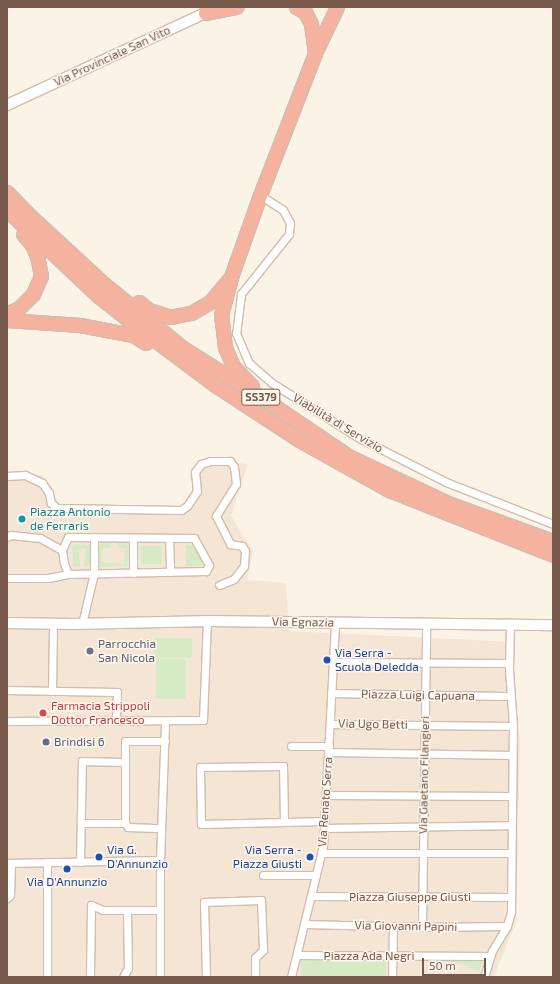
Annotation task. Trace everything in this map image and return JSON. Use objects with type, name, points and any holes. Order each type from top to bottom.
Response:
[{"type":"highway","points":[[209,10],[236,7]]},
{"type":"highway","points":[[296,7],[305,12],[311,24],[314,53]]},
{"type":"highway","points":[[261,397],[234,366],[225,346],[221,315],[232,274],[260,195],[314,53],[338,7]]},
{"type":"highway","name":"SS379","points":[[7,192],[26,212],[103,283],[183,348],[261,397],[350,457],[448,503],[553,541]]},
{"type":"highway","name":"SS379","points":[[7,210],[98,296],[214,385],[299,440],[389,490],[553,555]]},
{"type":"highway","points":[[7,216],[32,245],[37,256],[41,276],[33,294],[18,308],[7,314]]},
{"type":"highway","points":[[66,249],[77,252],[149,310],[170,317],[191,314],[210,302],[232,274]]},
{"type":"highway","points":[[7,320],[80,326],[133,335],[214,385]]},
{"type":"street","name":"Via Provinciale San Vito","points":[[7,105],[217,7]]},
{"type":"street","name":"Viabilità di Servizio","points":[[260,195],[283,210],[290,223],[289,234],[241,294],[236,334],[249,363],[272,383],[361,439],[446,482],[553,524]]},
{"type":"street","points":[[7,476],[25,475],[42,483],[49,493],[51,503],[57,508],[181,510],[187,506],[197,491],[195,472],[201,464],[210,461],[230,461],[234,467],[236,484],[216,516],[230,544],[242,546],[245,551],[244,566],[234,579],[219,586]]},
{"type":"street","points":[[8,535],[40,538],[62,550]]},
{"type":"street","points":[[7,578],[48,578],[68,574],[206,571],[209,565],[194,538],[68,537],[62,550],[64,564],[68,574]]},
{"type":"street","points":[[82,624],[94,574],[94,537]]},
{"type":"street","points":[[133,538],[133,573]]},
{"type":"street","points":[[168,538],[170,572]]},
{"type":"street","points":[[7,721],[165,722],[203,720],[207,622]]},
{"type":"street","name":"Via Egnazia","points":[[7,623],[52,625],[207,622],[553,625]]},
{"type":"street","name":"Via Renato Serra","points":[[291,977],[321,853],[326,795],[335,623]]},
{"type":"street","name":"Via Gaetano Filangieri","points":[[422,927],[426,624]]},
{"type":"street","points":[[52,625],[52,691]]},
{"type":"street","points":[[484,977],[490,956],[507,926],[511,912],[513,726],[509,669],[510,625]]},
{"type":"street","points":[[333,662],[506,664]]},
{"type":"street","points":[[7,690],[118,692],[116,721]]},
{"type":"street","name":"Piazza Luigi Capuana","points":[[331,694],[505,696]]},
{"type":"street","points":[[160,977],[160,860],[165,722]]},
{"type":"street","name":"Via Ugo Betti","points":[[330,724],[513,726]]},
{"type":"street","points":[[125,824],[125,741],[165,741]]},
{"type":"street","points":[[291,746],[424,754],[512,755]]},
{"type":"street","points":[[80,862],[82,761],[124,762]]},
{"type":"street","points":[[284,822],[283,766],[200,767],[201,824],[284,822],[423,826],[507,825]]},
{"type":"street","points":[[326,795],[509,796]]},
{"type":"street","points":[[81,823],[125,824],[128,827],[161,828]]},
{"type":"street","points":[[321,853],[510,853]]},
{"type":"street","points":[[7,898],[10,895],[9,863],[160,860]]},
{"type":"street","points":[[47,862],[47,977]]},
{"type":"street","points":[[263,875],[316,876]]},
{"type":"street","name":"Piazza Giuseppe Giusti","points":[[311,896],[509,897]]},
{"type":"street","points":[[206,977],[204,902],[261,900],[263,950],[255,958],[255,977]]},
{"type":"street","points":[[90,977],[91,905],[103,910],[160,910]]},
{"type":"street","points":[[123,977],[128,968],[127,910]]},
{"type":"street","name":"Via Giovanni Papini","points":[[305,924],[422,927],[507,926]]},
{"type":"street","points":[[392,977],[393,926]]},
{"type":"street","name":"Piazza Ada Negri","points":[[296,955],[490,956]]},
{"type":"shaded area","points":[[199,459],[248,464],[231,516],[253,551],[247,580],[286,583],[289,631],[514,642],[513,692],[520,739],[516,922],[494,977],[7,977],[7,473],[43,475],[60,505],[178,506],[194,496],[190,476]]},
{"type":"green space","points":[[111,543],[111,547],[102,549],[102,562],[124,564],[125,549],[117,547],[117,543],[126,543],[129,547],[128,566],[99,567],[98,547],[101,544]]},
{"type":"green space","points":[[74,544],[91,545],[91,566],[84,567],[86,549],[79,549],[80,567],[73,566],[72,546]]},
{"type":"green space","points":[[186,544],[194,546],[203,561],[201,566],[186,566]]},
{"type":"green space","points":[[141,546],[162,546],[162,564],[141,564]]},
{"type":"green space","points":[[154,638],[192,638],[192,658],[154,658]]},
{"type":"green space","points":[[156,659],[186,659],[186,699],[156,699]]},
{"type":"green space","points":[[301,958],[386,959],[386,977],[301,977]]},
{"type":"green space","points":[[431,960],[483,960],[479,971],[462,964],[430,964]]},
{"type":"place","name":"Piazza Antonio de Ferraris","points":[[22,519]]},
{"type":"place","name":"Parrocchia San Nicola","points":[[90,651]]},
{"type":"place","name":"Via Serra - Scuola Deledda","points":[[327,660]]},
{"type":"place","name":"Farmacia Strippoli Dottor Francesco","points":[[43,713]]},
{"type":"place","name":"Brindisi 6","points":[[46,742]]},
{"type":"place","name":"Via G. D'Annunzio","points":[[99,857]]},
{"type":"place","name":"Via Serra - Piazza Giusti","points":[[310,857]]},
{"type":"place","name":"Via D'Annunzio","points":[[67,869]]}]
